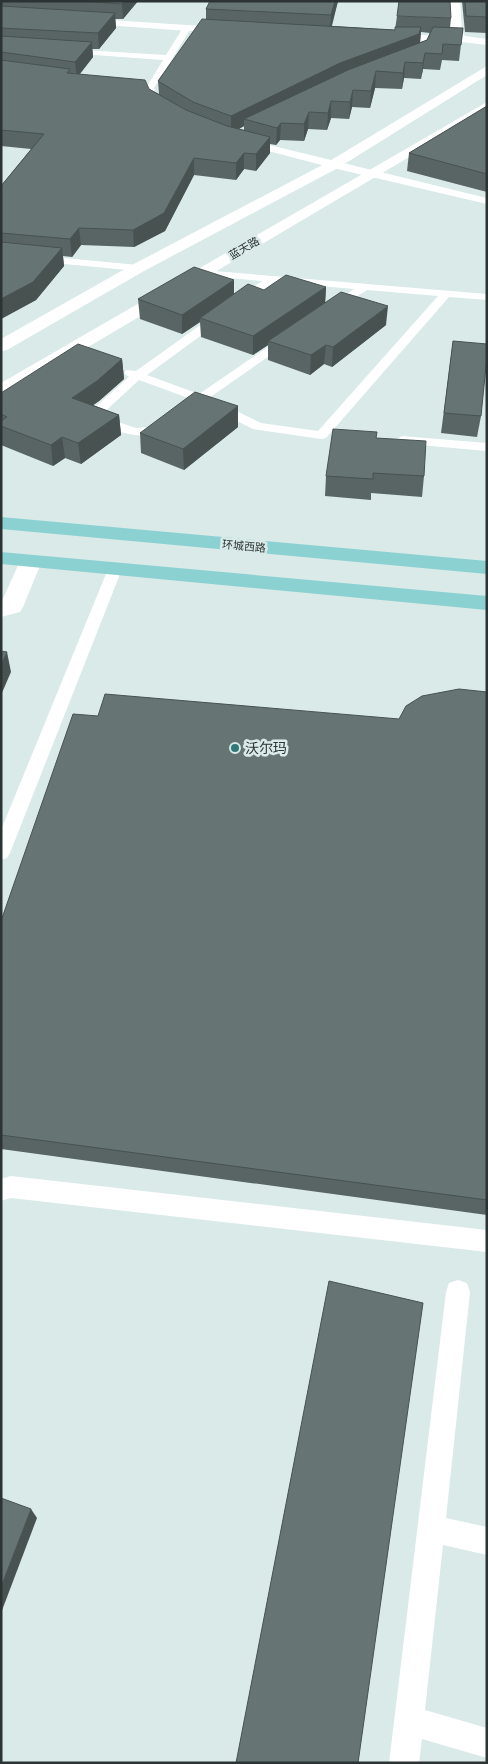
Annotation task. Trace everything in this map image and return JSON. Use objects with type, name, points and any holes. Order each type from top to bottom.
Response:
[{"type":"main road","name":"环城西路","points":[[1,523],[487,568]]},
{"type":"main road","points":[[1,558],[487,603]]},
{"type":"street","points":[[455,1],[456,31],[461,39]]},
{"type":"street","points":[[67,20],[242,32]]},
{"type":"street","points":[[370,38],[426,42],[461,39],[487,42]]},
{"type":"street","points":[[1,346],[138,268],[333,166],[487,70]]},
{"type":"street","name":"蓝天路","points":[[1,391],[487,106]]},
{"type":"street","points":[[1,610],[12,607],[31,561]]},
{"type":"lane","points":[[176,114],[154,101],[145,87],[168,58],[186,28]]},
{"type":"lane","points":[[60,51],[168,58]]},
{"type":"lane","points":[[231,138],[333,166],[487,201]]},
{"type":"lane","points":[[1,255],[138,268]]},
{"type":"lane","points":[[202,273],[487,297]]},
{"type":"lane","points":[[272,279],[137,376],[91,417],[135,432],[153,431],[298,331]]},
{"type":"lane","points":[[323,314],[364,287]]},
{"type":"lane","points":[[321,435],[446,294]]},
{"type":"lane","points":[[73,348],[91,356]]},
{"type":"lane","points":[[119,368],[200,398],[258,426],[340,436]]},
{"type":"lane","points":[[387,439],[487,447]]},
{"type":"lane","points":[[1,853],[115,569]]},
{"type":"lane","points":[[1,1190],[11,1188],[487,1241]]},
{"type":"lane","points":[[404,1763],[458,1292]]},
{"type":"lane","points":[[432,1529],[487,1541]]},
{"type":"lane","points":[[410,1721],[487,1743]]},
{"type":"building","points":[[81,1],[124,1],[122,4]]},
{"type":"building","points":[[210,1],[335,1],[331,15],[206,9]]},
{"type":"building","points":[[399,1],[450,1],[451,18],[397,16]]},
{"type":"building","points":[[465,1],[487,1],[487,17],[466,16]]},
{"type":"building","points":[[1,6],[115,13],[98,33],[1,28]]},
{"type":"building","points":[[202,19],[395,30],[395,27],[421,27],[419,34],[340,63],[231,116],[193,102],[158,81]]},
{"type":"building","points":[[433,27],[463,28],[461,45],[443,44],[442,54],[425,53],[423,63],[405,62],[403,73],[376,71],[371,91],[353,90],[350,102],[331,101],[328,113],[309,112],[304,124],[281,123],[277,128],[244,119],[348,70],[427,40]]},
{"type":"building","points":[[1,36],[92,42],[75,62],[1,52]]},
{"type":"building","points":[[1,60],[70,69],[67,73],[145,80],[149,89],[186,110],[227,126],[270,137],[256,154],[244,153],[236,163],[194,158],[164,213],[133,230],[79,228],[70,239],[1,233],[1,186],[44,134],[1,130]]},
{"type":"building","points":[[487,106],[487,174],[409,153]]},
{"type":"building","points":[[1,242],[62,248],[33,282],[1,299]]},
{"type":"building","points":[[194,267],[234,280],[182,315],[138,299]]},
{"type":"building","points":[[286,275],[326,287],[253,336],[200,318],[248,284],[264,290]]},
{"type":"building","points":[[341,292],[388,306],[333,347],[326,345],[311,355],[268,341]]},
{"type":"building","points":[[453,341],[487,344],[481,416],[444,413]]},
{"type":"building","points":[[78,344],[122,359],[97,381],[72,398],[119,415],[78,443],[62,437],[51,445],[1,426],[1,421],[7,417],[1,414],[1,393]]},
{"type":"building","points":[[195,392],[238,406],[183,449],[140,433]]},
{"type":"building","points":[[333,429],[377,432],[376,438],[426,441],[424,476],[373,473],[373,479],[326,476]]},
{"type":"building","points":[[1,651],[7,652],[1,665]]},
{"type":"building","points":[[459,689],[487,692],[487,1200],[1,1135],[1,921],[73,714],[98,716],[105,694],[399,719],[406,706],[422,696]]},
{"type":"building","points":[[329,1281],[423,1303],[358,1763],[236,1763]]},
{"type":"building","points":[[1,1498],[31,1509],[1,1587]]},
{"type":"place","name":"沃尔玛","points":[[235,748]]}]
